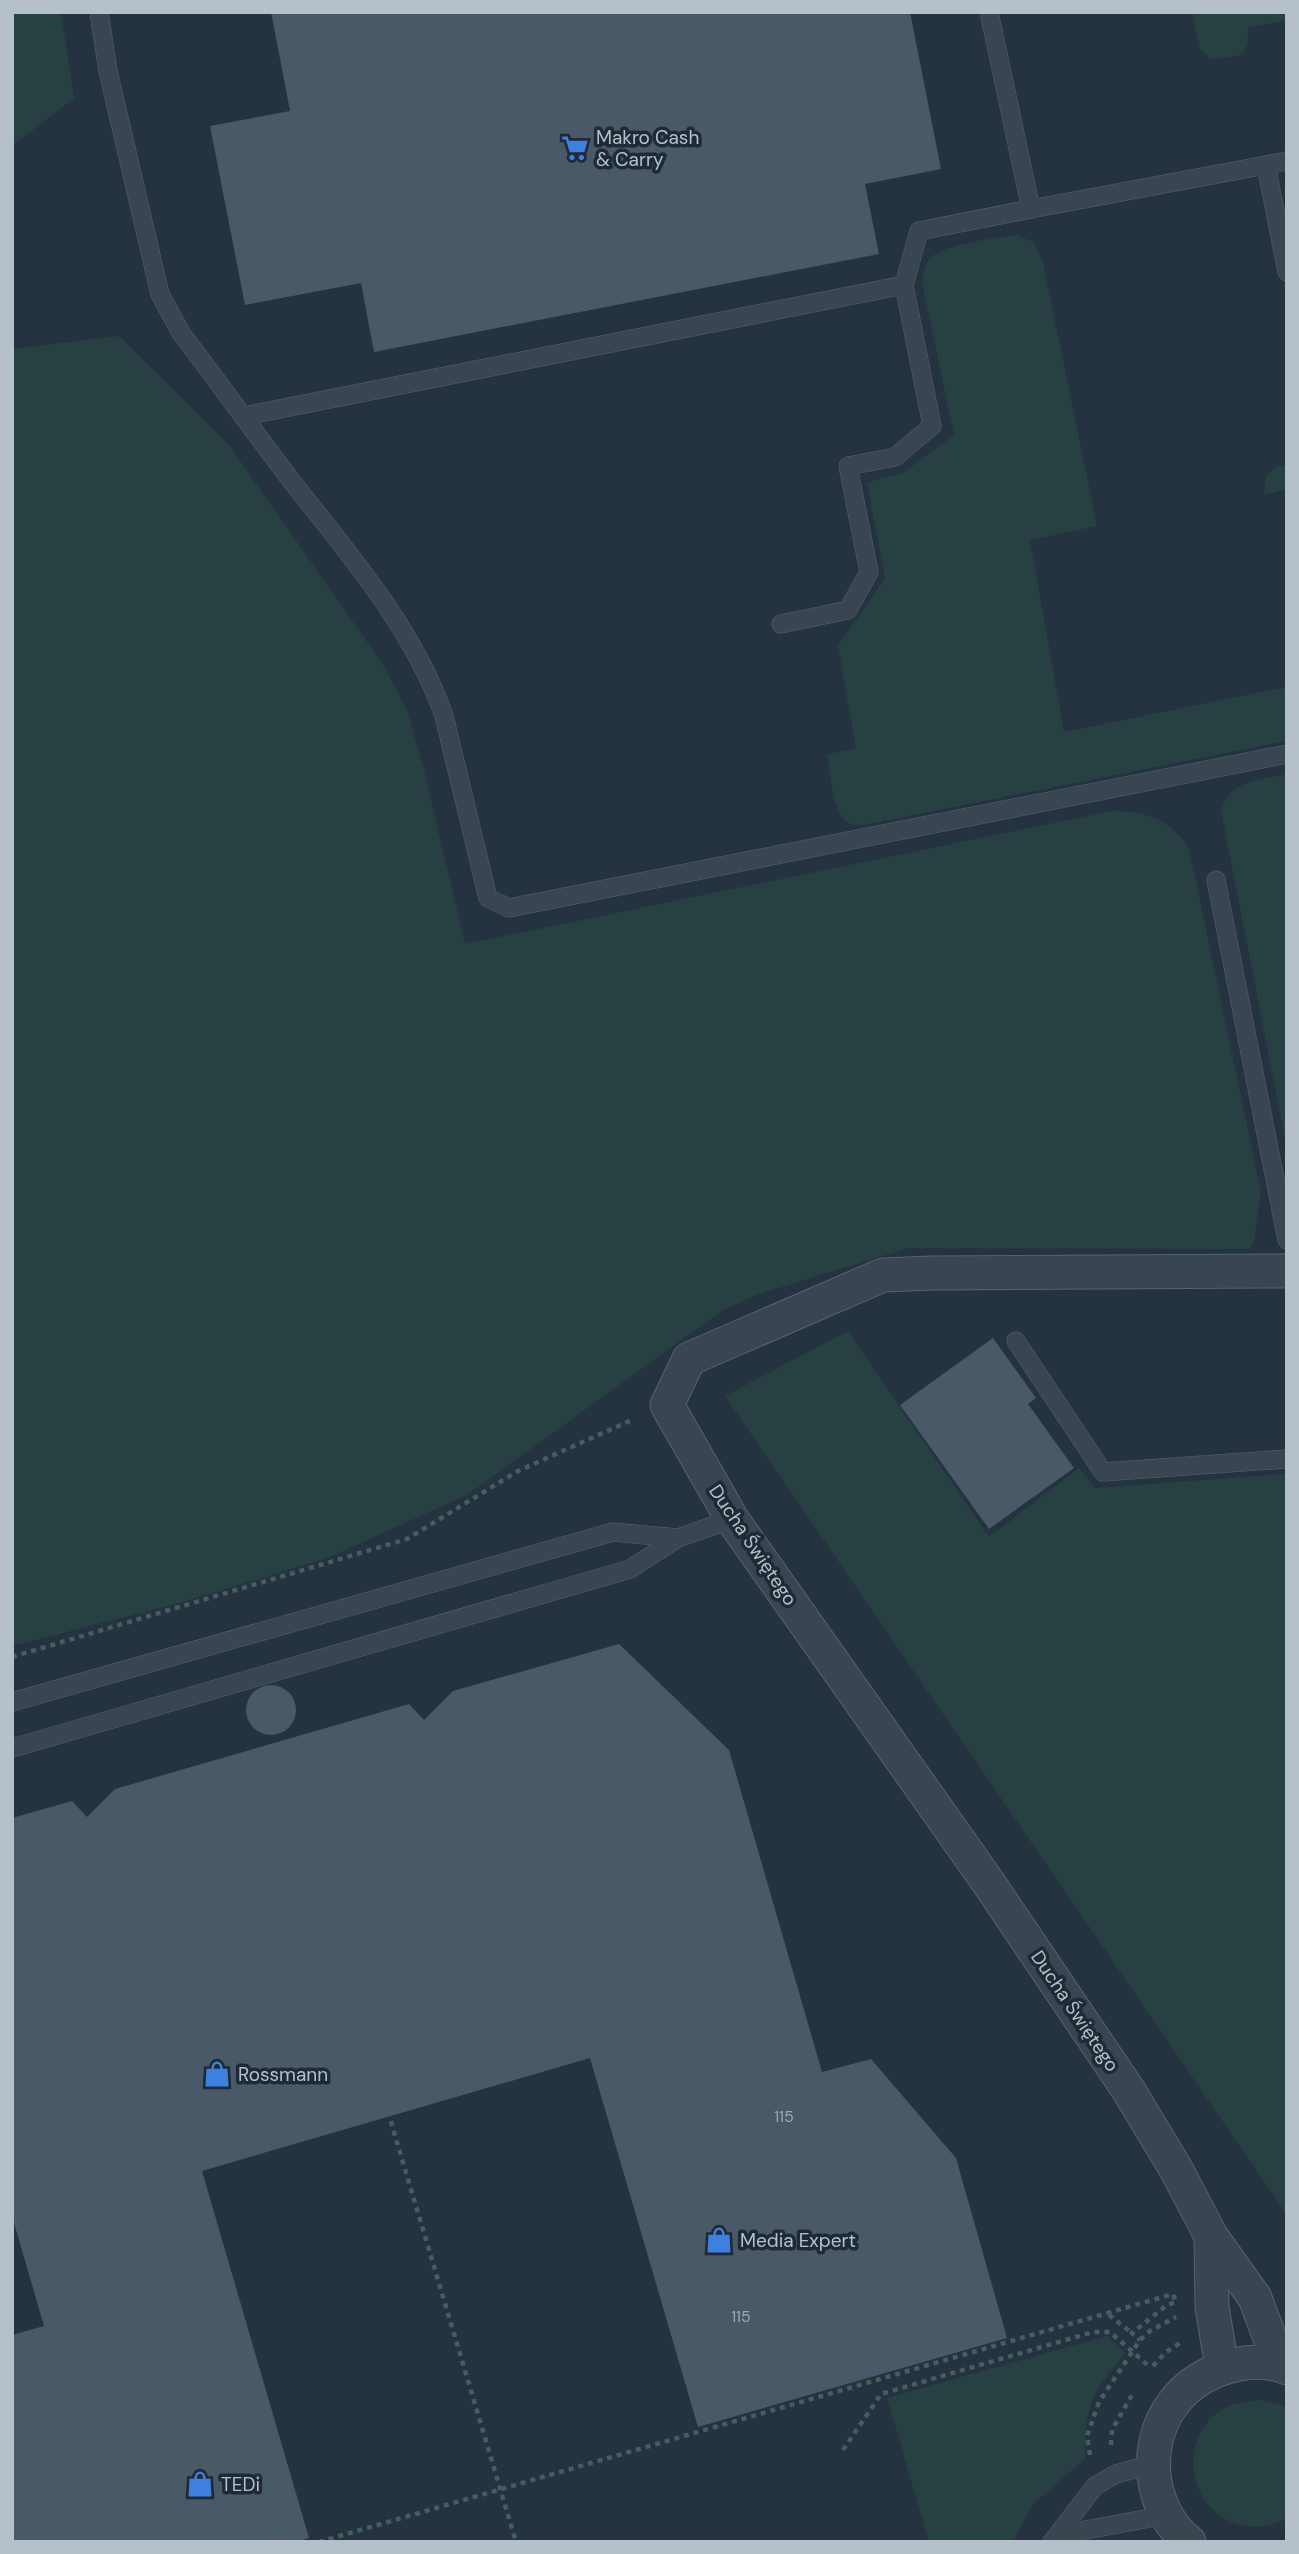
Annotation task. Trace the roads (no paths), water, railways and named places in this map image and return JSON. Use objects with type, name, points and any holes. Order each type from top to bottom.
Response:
[{"type":"street","name":"Ducha Świętego","points":[[1284,2366],[1255,2298],[1210,2236],[1176,2169],[1121,2079],[988,1882],[732,1519],[667,1405],[689,1359],[883,1275],[1287,1271]]},
{"type":"street","name":"Ducha Świętego","points":[[1210,2236],[1212,2307],[1222,2367]]},
{"type":"street","points":[[1189,2542],[1166,2515],[1156,2491],[1153,2464],[1158,2433],[1172,2405],[1194,2382],[1222,2367],[1251,2362],[1284,2366]]},
{"type":"lane","points":[[99,12],[108,71],[160,294],[181,333],[398,622],[435,688],[488,898],[509,908],[1287,754]]},
{"type":"lane","points":[[989,12],[1031,209]]},
{"type":"lane","points":[[781,624],[848,610],[869,572],[848,466],[895,457],[932,426],[904,285],[919,231],[1287,161]]},
{"type":"lane","points":[[1266,165],[1287,272]]},
{"type":"lane","points":[[244,416],[904,285]]},
{"type":"lane","points":[[1216,880],[1287,1240]]},
{"type":"lane","points":[[1016,1341],[1103,1472],[1287,1459]]},
{"type":"lane","points":[[12,1748],[631,1569],[678,1538],[732,1519]]},
{"type":"lane","points":[[12,1702],[613,1532],[678,1538]]},
{"type":"lane","points":[[1055,2538],[1095,2486],[1116,2474],[1153,2464]]},
{"type":"lane","points":[[1055,2538],[1166,2515]]},
{"type":"place","name":"Makro Cash & Carry","points":[[575,148]]},
{"type":"place","name":"Rossmann","points":[[217,2074]]},
{"type":"place","name":"Media Expert","points":[[719,2240]]},
{"type":"place","name":"TEDi","points":[[200,2484]]}]
